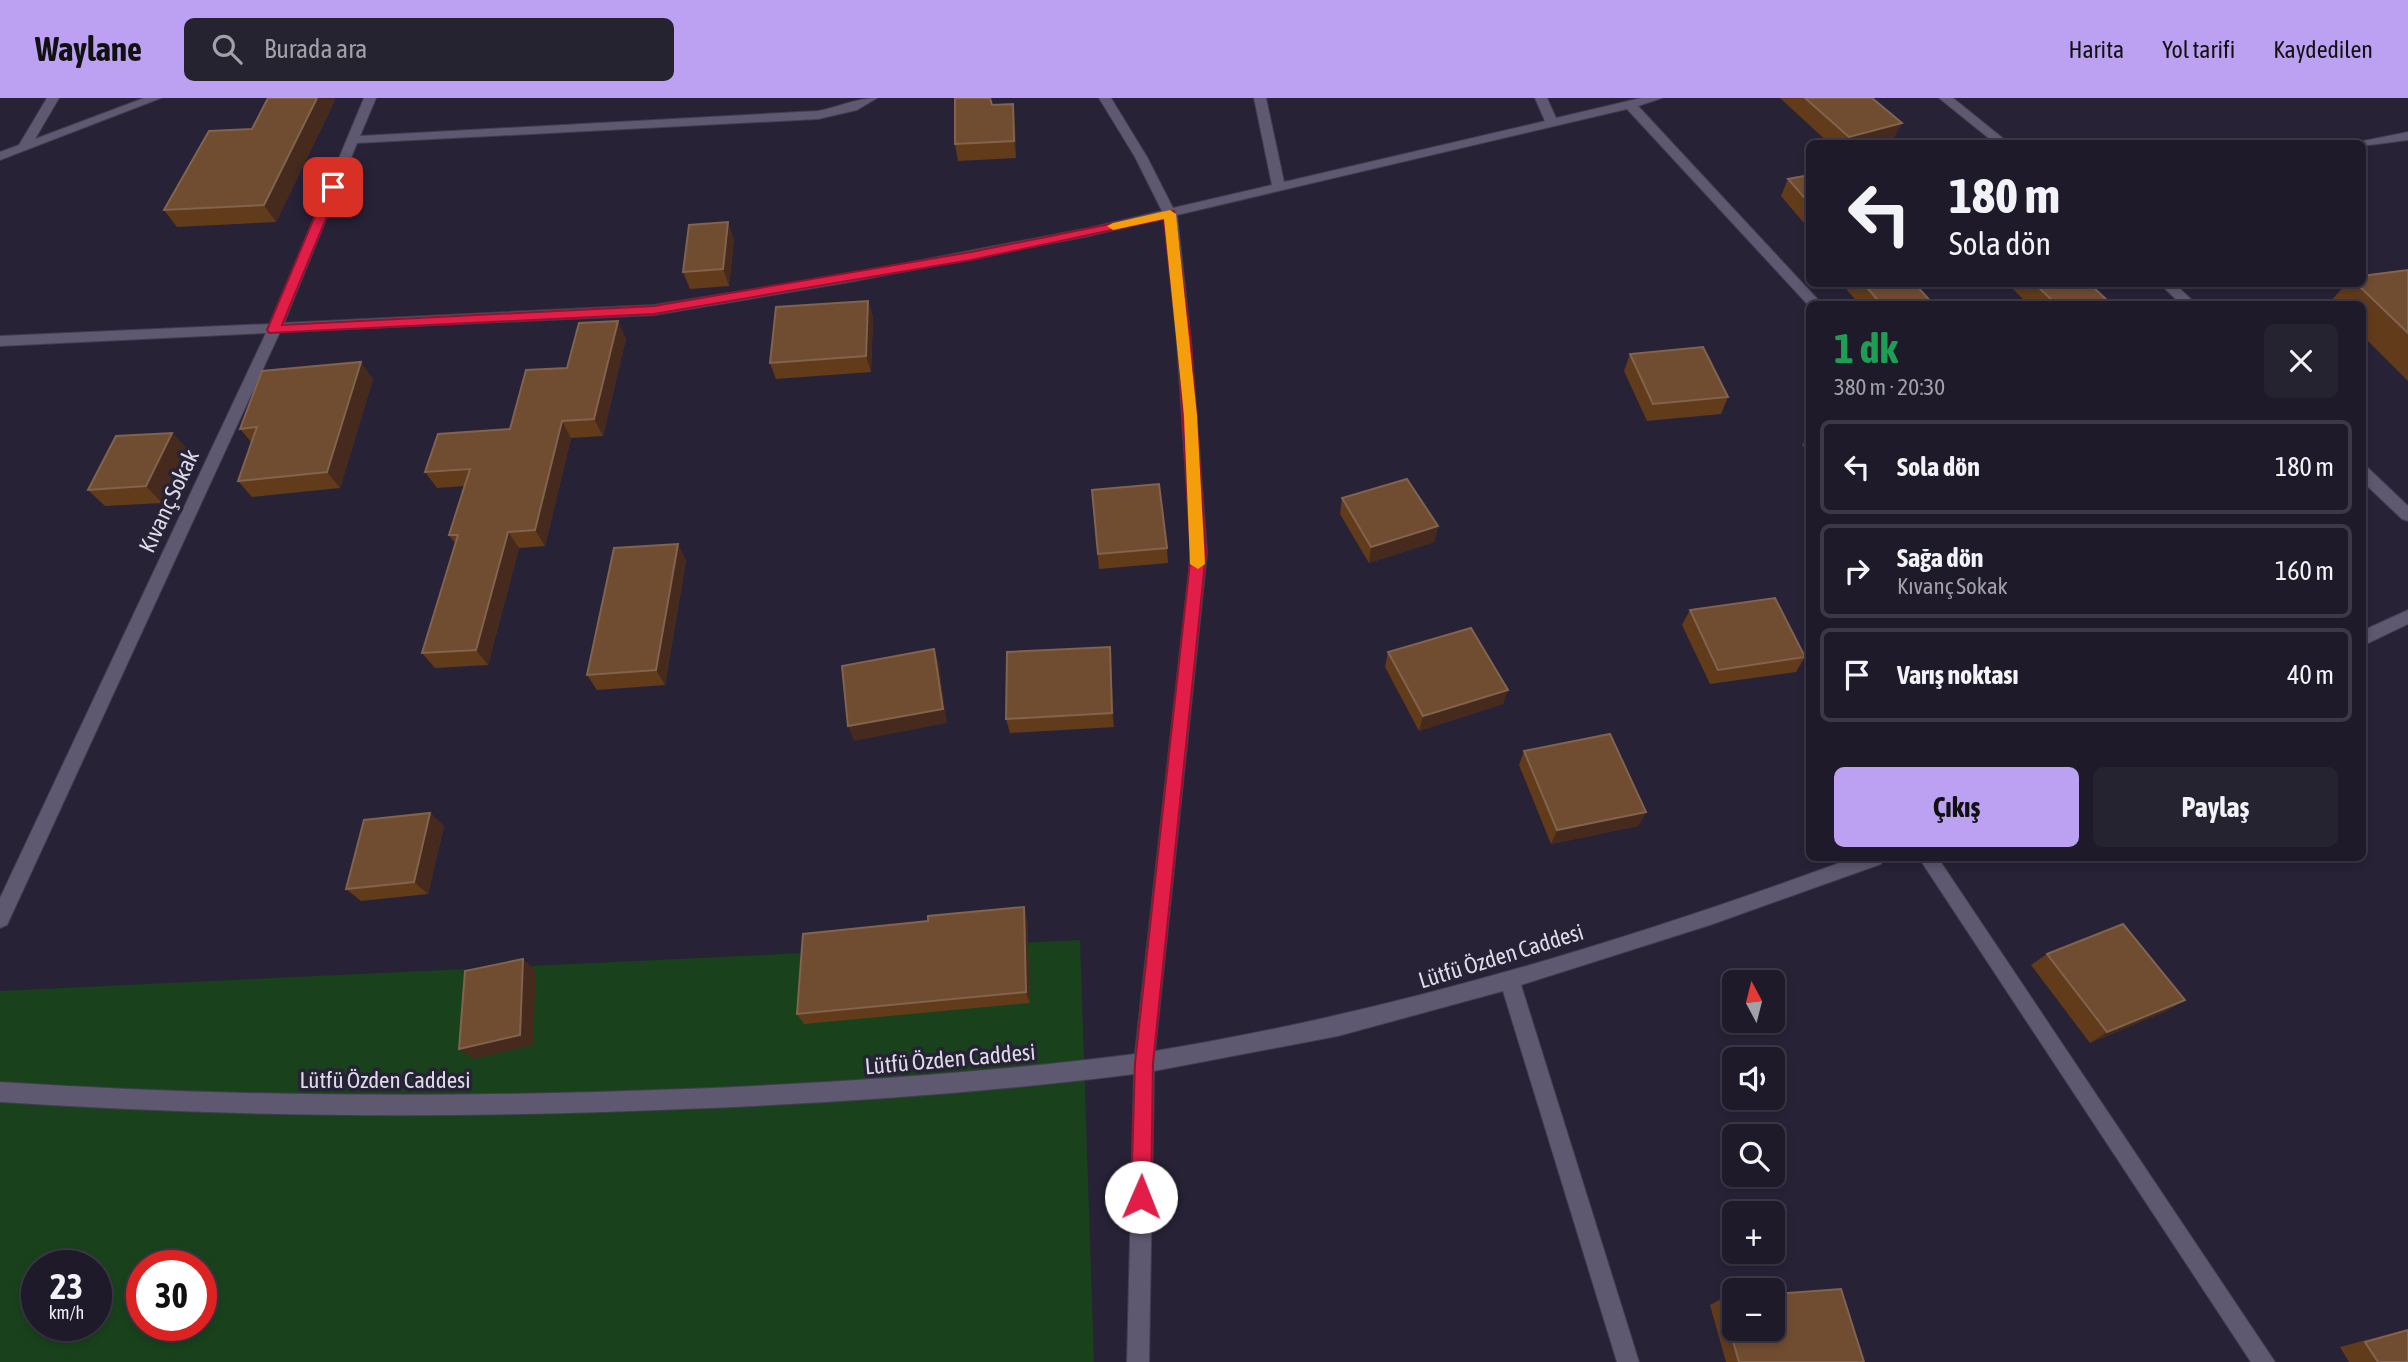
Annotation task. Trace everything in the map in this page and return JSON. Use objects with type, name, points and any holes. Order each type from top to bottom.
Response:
[{"type":"street","points":[[23,148],[53,98]]},
{"type":"street","points":[[0,156],[155,98]]},
{"type":"street","name":"Kıvanç Sokak","points":[[0,919],[274,330],[370,98]]},
{"type":"street","points":[[353,140],[818,115],[853,107],[870,98]]},
{"type":"street","points":[[1105,98],[1141,157],[1170,214],[1184,342],[1199,553],[1144,1063],[1138,1362]]},
{"type":"street","points":[[1260,98],[1279,188]]},
{"type":"street","points":[[1541,98],[1552,123]]},
{"type":"street","points":[[0,341],[654,310],[944,261],[1170,214],[1656,98]]},
{"type":"street","points":[[1945,98],[1999,140]]},
{"type":"street","points":[[1629,104],[1812,301]]},
{"type":"street","points":[[2366,142],[2408,136]]},
{"type":"street","points":[[2171,287],[2186,301]]},
{"type":"street","points":[[2366,475],[2408,515]]},
{"type":"street","points":[[2366,637],[2408,617]]},
{"type":"street","name":"Lütfü Özden Caddesi","points":[[0,1092],[127,1102],[360,1106],[596,1103],[929,1088],[1039,1077],[1144,1063],[1296,1036],[1509,980],[1696,921],[1866,861]]},
{"type":"street","points":[[1930,861],[2264,1362]]},
{"type":"street","points":[[1509,980],[1628,1362]]},
{"type":"green space","points":[[1080,940],[1094,1362],[0,1362],[0,991]]},
{"type":"building","points":[[268,98],[317,98],[264,205],[164,210],[209,131],[252,129]]},
{"type":"building","points":[[955,98],[990,98],[992,105],[1013,104],[1014,141],[955,144]]},
{"type":"building","points":[[1805,98],[1872,98],[1902,123],[1849,137]]},
{"type":"building","points":[[1806,176],[1806,199],[1788,179]]},
{"type":"building","points":[[728,222],[723,269],[683,272],[689,225]]},
{"type":"building","points":[[2408,270],[2408,333],[2360,287],[2366,287],[2366,275]]},
{"type":"building","points":[[1867,287],[1918,287],[1930,301],[1878,301]]},
{"type":"building","points":[[2038,287],[2093,287],[2108,301],[2053,301]]},
{"type":"building","points":[[868,301],[866,356],[770,363],[776,307]]},
{"type":"building","points":[[618,321],[594,419],[562,421],[535,530],[508,532],[476,650],[422,653],[458,535],[449,535],[470,469],[425,472],[438,434],[510,429],[526,370],[567,368],[579,323]]},
{"type":"building","points":[[1703,347],[1728,397],[1653,404],[1630,354]]},
{"type":"building","points":[[361,362],[327,472],[238,481],[257,427],[240,429],[262,371]]},
{"type":"building","points":[[172,433],[146,486],[88,490],[116,436]]},
{"type":"building","points":[[1407,479],[1438,526],[1371,547],[1342,498]]},
{"type":"building","points":[[1159,484],[1167,548],[1098,554],[1092,490]]},
{"type":"building","points":[[678,544],[656,670],[587,675],[614,548]]},
{"type":"building","points":[[1775,598],[1805,657],[1718,670],[1690,610]]},
{"type":"building","points":[[1471,628],[1508,690],[1423,716],[1388,652]]},
{"type":"building","points":[[1110,647],[1112,713],[1006,719],[1007,652]]},
{"type":"building","points":[[934,649],[943,709],[848,726],[842,666]]},
{"type":"building","points":[[1610,734],[1646,812],[1557,830],[1524,751]]},
{"type":"building","points":[[430,813],[414,882],[346,889],[364,820]]},
{"type":"building","points":[[1024,907],[1026,992],[797,1014],[803,934],[928,921],[928,916]]},
{"type":"building","points":[[2123,924],[2185,1000],[2107,1032],[2047,954]]},
{"type":"building","points":[[523,959],[520,1035],[459,1049],[465,971]]},
{"type":"building","points":[[1841,1289],[1864,1362],[1739,1362],[1733,1341],[1785,1341],[1785,1293]]},
{"type":"building","points":[[2408,1330],[2408,1362],[2378,1362],[2365,1342]]},
{"type":"slow traffic","points":[[1113,226],[1170,214],[1190,415],[1198,564]]},
{"type":"route","points":[[333,187],[274,330],[654,310],[971,256],[1170,214],[1184,342],[1199,553],[1144,1063],[1141,1197]]}]
